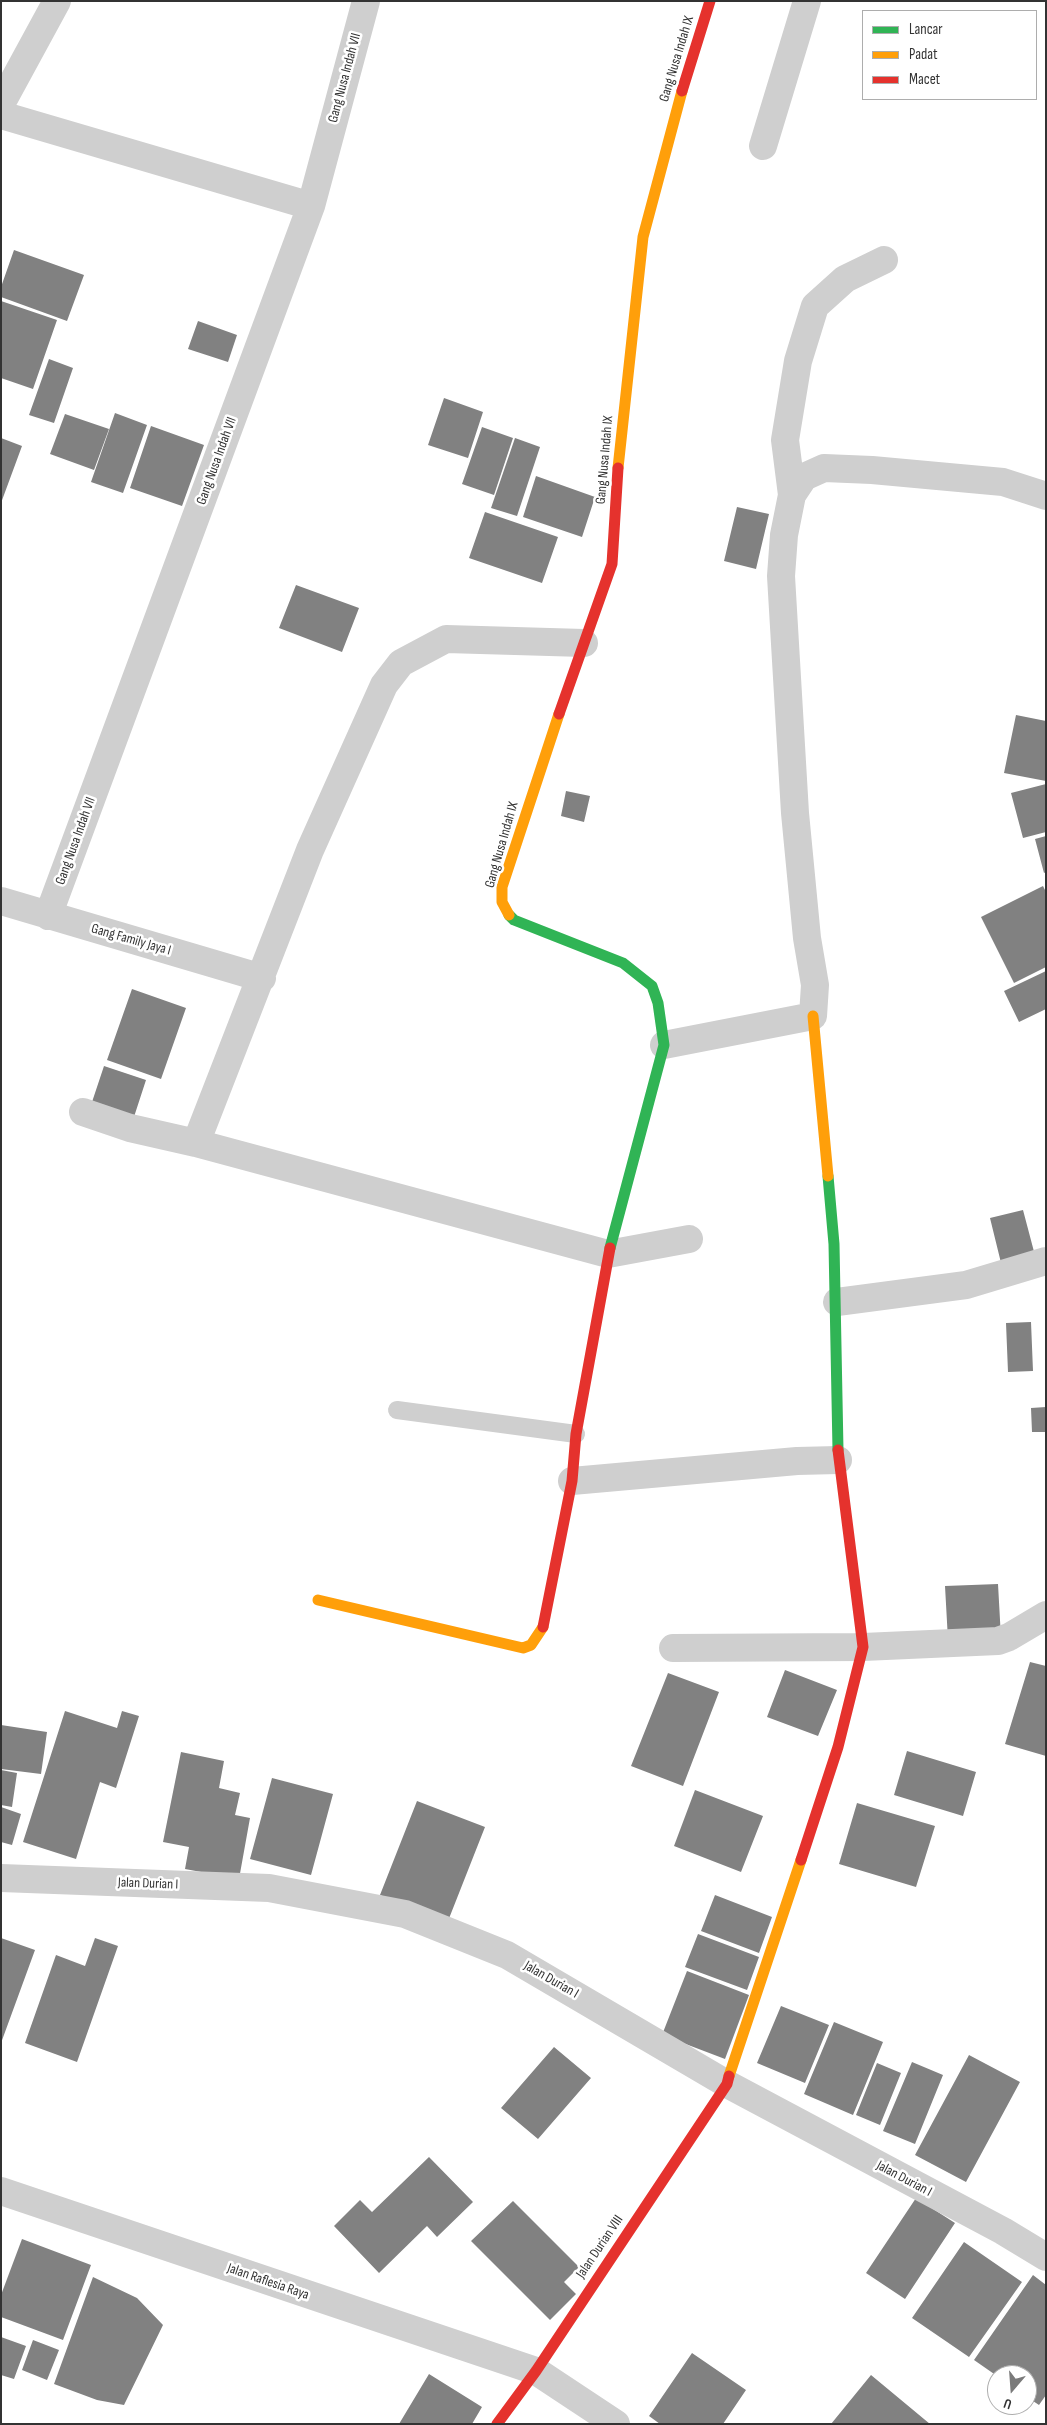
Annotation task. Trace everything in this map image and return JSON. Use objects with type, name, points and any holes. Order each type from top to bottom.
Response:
[{"type":"street","points":[[1,104],[57,1]]},
{"type":"street","name":"Gang Nusa Indah VII","points":[[48,916],[311,206],[366,1]]},
{"type":"street","name":"Gang Nusa Indah IX","points":[[664,1045],[652,986],[640,975],[623,964],[514,920],[506,912],[502,902],[502,888],[612,564],[619,454],[643,237],[688,70],[710,1]]},
{"type":"street","points":[[763,146],[807,1]]},
{"type":"street","points":[[1,116],[311,206]]},
{"type":"street","points":[[863,1647],[838,1460],[837,1302],[832,1211],[812,1016],[815,985],[807,938],[795,813],[781,576],[784,535],[792,495],[785,440],[798,361],[815,306],[845,279],[884,260]]},
{"type":"street","points":[[792,495],[804,477],[824,468],[872,470],[1004,482],[1046,496]]},
{"type":"street","points":[[196,1142],[262,978],[310,850],[384,685],[401,663],[446,639],[584,643]]},
{"type":"street","name":"Gang Family Jaya I","points":[[1,901],[262,978]]},
{"type":"street","points":[[318,1600],[523,1648],[531,1645],[543,1629],[572,1481],[576,1434],[608,1254],[664,1045],[812,1016]]},
{"type":"street","points":[[83,1112],[130,1128],[196,1142],[608,1254],[689,1239]]},
{"type":"street","points":[[837,1302],[966,1285],[1046,1261]]},
{"type":"street","points":[[572,1481],[797,1461],[838,1460]]},
{"type":"street","points":[[673,1648],[863,1647],[998,1641],[1009,1637],[1046,1615]]},
{"type":"street","name":"Jalan Durian VIII","points":[[496,2424],[536,2371],[726,2084],[838,1747],[863,1647]]},
{"type":"street","name":"Jalan Durian I","points":[[1,1878],[269,1888],[405,1914],[508,1955],[726,2084],[1003,2231],[1046,2257]]},
{"type":"street","name":"Jalan Raflesia Raya","points":[[1,2191],[536,2371],[616,2424]]},
{"type":"lane","points":[[396,1410],[576,1434]]},
{"type":"building","points":[[14,250],[84,275],[67,321],[1,297],[1,287]]},
{"type":"building","points":[[1,301],[57,320],[33,389],[1,378]]},
{"type":"building","points":[[198,321],[237,335],[228,362],[188,349]]},
{"type":"building","points":[[49,359],[73,368],[54,423],[29,415]]},
{"type":"building","points":[[444,398],[483,412],[468,458],[428,445]]},
{"type":"building","points":[[115,413],[147,425],[123,493],[91,482]]},
{"type":"building","points":[[65,414],[109,429],[94,470],[50,454]]},
{"type":"building","points":[[151,426],[204,445],[182,506],[130,488]]},
{"type":"building","points":[[482,427],[513,438],[494,495],[462,484]]},
{"type":"building","points":[[1,438],[22,446],[1,503]]},
{"type":"building","points":[[515,438],[540,447],[517,516],[491,508]]},
{"type":"building","points":[[536,476],[595,497],[582,537],[523,517]]},
{"type":"building","points":[[737,507],[769,514],[756,569],[724,561]]},
{"type":"building","points":[[485,512],[558,537],[542,583],[469,558]]},
{"type":"building","points":[[296,585],[359,608],[342,652],[279,628]]},
{"type":"building","points":[[1016,715],[1046,721],[1046,781],[1004,773]]},
{"type":"building","points":[[1046,784],[1046,832],[1023,838],[1011,793]]},
{"type":"building","points":[[566,791],[590,796],[584,822],[561,816]]},
{"type":"building","points":[[1046,836],[1046,872],[1044,873],[1035,839]]},
{"type":"building","points":[[1043,886],[1046,892],[1046,967],[1014,983],[981,917]]},
{"type":"building","points":[[1046,971],[1046,1009],[1019,1022],[1004,991]]},
{"type":"building","points":[[132,989],[186,1008],[161,1079],[107,1060]]},
{"type":"building","points":[[104,1066],[146,1080],[132,1123],[90,1108]]},
{"type":"building","points":[[1023,1210],[1037,1263],[1003,1271],[990,1218]]},
{"type":"building","points":[[1031,1322],[1033,1371],[1008,1372],[1006,1323]]},
{"type":"building","points":[[1046,1407],[1046,1432],[1032,1432],[1031,1408]]},
{"type":"building","points":[[998,1584],[1001,1638],[948,1640],[945,1586]]},
{"type":"building","points":[[1030,1662],[1046,1666],[1046,1756],[1005,1744]]},
{"type":"building","points":[[785,1670],[837,1690],[818,1736],[767,1717]]},
{"type":"building","points":[[668,1673],[719,1692],[683,1786],[631,1766]]},
{"type":"building","points":[[65,1711],[117,1728],[122,1711],[139,1716],[116,1788],[100,1782],[76,1859],[23,1842]]},
{"type":"building","points":[[1,1725],[47,1732],[41,1774],[1,1769]]},
{"type":"building","points":[[907,1751],[976,1772],[963,1816],[894,1795]]},
{"type":"building","points":[[181,1752],[224,1761],[219,1788],[240,1793],[235,1815],[250,1818],[239,1879],[185,1869],[189,1847],[163,1842]]},
{"type":"building","points":[[1,1770],[17,1773],[12,1807],[1,1805]]},
{"type":"building","points":[[272,1778],[333,1794],[311,1875],[250,1859]]},
{"type":"building","points":[[695,1790],[763,1816],[741,1872],[674,1846]]},
{"type":"building","points":[[417,1801],[485,1827],[448,1921],[380,1895]]},
{"type":"building","points":[[857,1803],[935,1826],[916,1887],[839,1864]]},
{"type":"building","points":[[1,1807],[21,1814],[12,1845],[1,1842]]},
{"type":"building","points":[[715,1895],[772,1917],[759,1953],[701,1931]]},
{"type":"building","points":[[698,1934],[759,1957],[747,1990],[685,1967]]},
{"type":"building","points":[[1,1938],[35,1950],[1,2043]]},
{"type":"building","points":[[95,1938],[118,1946],[77,2062],[25,2043],[56,1955],[85,1966]]},
{"type":"building","points":[[687,1971],[749,1995],[725,2059],[662,2035]]},
{"type":"building","points":[[781,2006],[829,2025],[805,2083],[757,2063]]},
{"type":"building","points":[[834,2022],[883,2042],[853,2115],[804,2094]]},
{"type":"building","points":[[554,2047],[591,2078],[538,2139],[501,2108]]},
{"type":"building","points":[[969,2055],[1020,2082],[966,2182],[915,2155]]},
{"type":"building","points":[[912,2062],[943,2075],[915,2144],[883,2131]]},
{"type":"building","points":[[877,2063],[901,2073],[880,2125],[856,2115]]},
{"type":"building","points":[[429,2157],[473,2202],[437,2237],[427,2226],[379,2273],[334,2226],[360,2200],[372,2212]]},
{"type":"building","points":[[916,2198],[955,2223],[905,2299],[866,2273]]},
{"type":"building","points":[[513,2201],[579,2267],[564,2282],[576,2294],[550,2320],[471,2241]]},
{"type":"building","points":[[22,2239],[91,2265],[63,2340],[1,2317],[1,2295]]},
{"type":"building","points":[[964,2242],[1022,2282],[969,2357],[912,2318]]},
{"type":"building","points":[[1033,2275],[1046,2285],[1046,2395],[1039,2405],[1037,2404],[1037,2365],[987,2365],[987,2369],[974,2360]]},
{"type":"building","points":[[93,2277],[137,2298],[163,2325],[124,2405],[97,2400],[54,2384]]},
{"type":"building","points":[[1,2337],[26,2346],[14,2379],[1,2375]]},
{"type":"building","points":[[33,2340],[59,2350],[47,2380],[22,2370]]},
{"type":"building","points":[[692,2353],[746,2390],[723,2424],[660,2424],[649,2416]]},
{"type":"building","points":[[429,2374],[482,2407],[472,2424],[399,2424]]},
{"type":"building","points":[[871,2375],[930,2424],[831,2424]]},
{"type":"traffic: fast","points":[[509,915],[514,920],[623,963],[652,986],[658,1003],[664,1045],[610,1248]]},
{"type":"traffic: fast","points":[[828,1176],[834,1244],[838,1450]]},
{"type":"traffic: slow","points":[[618,468],[643,237],[682,91]]},
{"type":"traffic: slow","points":[[509,915],[502,902],[502,887],[559,714]]},
{"type":"traffic: slow","points":[[813,1016],[828,1176]]},
{"type":"traffic: slow","points":[[318,1600],[523,1648],[531,1645],[543,1627]]},
{"type":"traffic: slow","points":[[729,2076],[801,1860]]},
{"type":"traffic: jam","points":[[682,91],[710,1]]},
{"type":"traffic: jam","points":[[559,714],[612,564],[618,468]]},
{"type":"traffic: jam","points":[[543,1627],[572,1481],[576,1434],[610,1248]]},
{"type":"traffic: jam","points":[[801,1860],[838,1747],[863,1647],[838,1450]]},
{"type":"traffic: jam","points":[[497,2424],[536,2371],[727,2084],[729,2076]]}]
